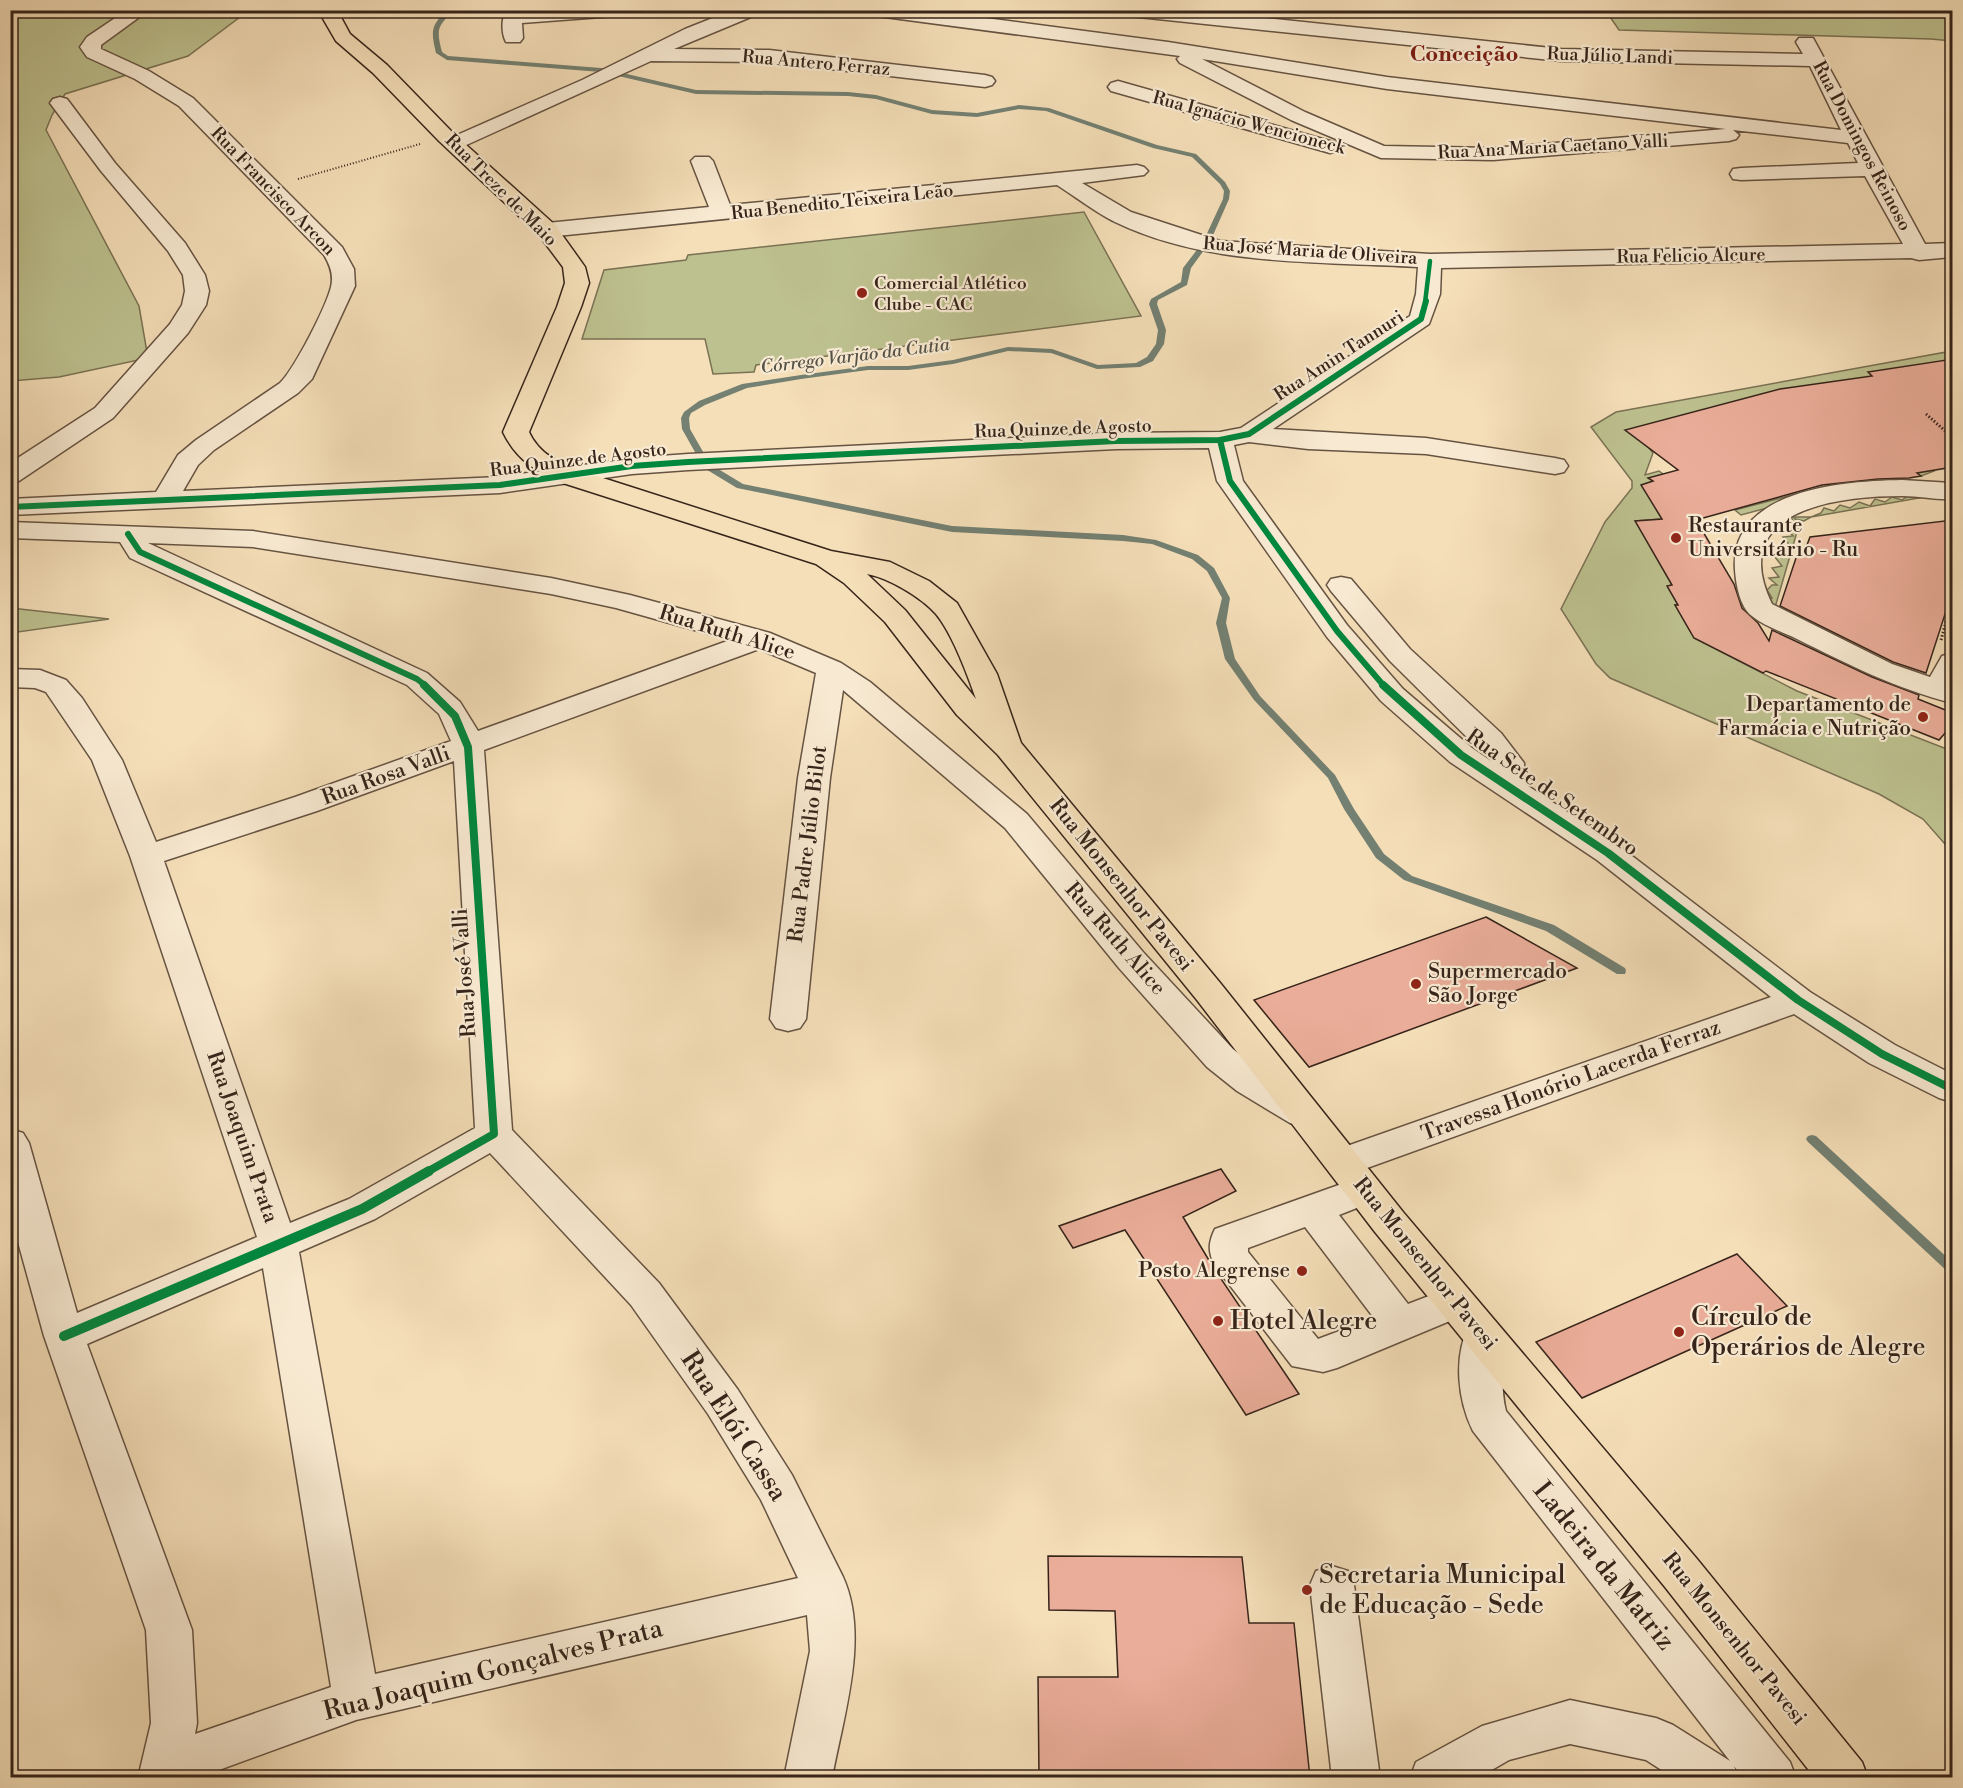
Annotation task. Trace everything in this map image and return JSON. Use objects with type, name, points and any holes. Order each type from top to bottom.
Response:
[{"type":"highway","name":"Rua Treze de Maio","points":[[327,10],[344,37],[547,230],[574,267],[577,283],[516,432],[521,444],[533,458],[572,477]]},
{"type":"highway","name":"Rua Monsenhor Pavesi","points":[[572,477],[826,558],[880,568],[919,587],[947,609],[958,628],[982,674],[1009,748]]},
{"type":"highway","name":"Rua Monsenhor Pavesi","points":[[826,558],[854,577],[914,636],[968,709],[1009,748],[1209,992],[1303,1114],[1483,1337],[1681,1573],[1845,1778]]},
{"type":"highway","points":[[914,636],[958,628]]},
{"type":"street","name":"Rua Francisco Arcon","points":[[140,10],[94,41],[90,47],[94,53],[142,75],[186,102],[334,252],[343,269],[343,286],[303,374],[290,388],[205,445],[187,461],[166,498]]},
{"type":"street","points":[[513,38],[512,18],[615,10]]},
{"type":"street","points":[[451,140],[602,77],[692,33],[751,10]]},
{"type":"street","points":[[877,10],[1168,48],[1387,83],[1855,138]]},
{"type":"street","name":"Rua Júlio Landi","points":[[1129,10],[1481,47],[1618,57],[1816,60]]},
{"type":"street","points":[[682,14],[692,33]]},
{"type":"street","points":[[1481,47],[1486,33],[1493,29]]},
{"type":"street","points":[[1387,83],[1375,58],[1376,48],[1388,36]]},
{"type":"street","name":"Rua Domingos Reinoso","points":[[1805,40],[1855,138],[1919,252]]},
{"type":"street","name":"Rua Ana Maria Caetano Valli","points":[[1168,48],[1298,116],[1381,152],[1493,154],[1713,137],[1781,129]]},
{"type":"street","name":"Rua Antero Ferraz","points":[[646,55],[769,56],[985,81]]},
{"type":"street","name":"Rua Ignácio Wencioneck","points":[[1118,87],[1321,145],[1345,150],[1381,152]]},
{"type":"street","points":[[10,475],[104,414],[180,328],[194,305],[197,291],[194,275],[177,248],[108,167],[60,103]]},
{"type":"street","points":[[702,161],[722,214]]},
{"type":"street","points":[[1741,174],[1872,169]]},
{"type":"street","name":"Rua Benedito Teixeira Leão","points":[[547,230],[722,214],[942,182],[1061,179],[1137,171]]},
{"type":"street","name":"Rua José Maria de Oliveira","points":[[1061,179],[1123,217],[1175,236],[1219,248],[1430,261]]},
{"type":"street","name":"Rua Felicio Alcure","points":[[1430,261],[1953,250]]},
{"type":"street","name":"Rua Amin Tannuri","points":[[1234,437],[1421,319],[1428,294],[1430,261]]},
{"type":"street","name":"Rua Quinze de Agosto","points":[[10,507],[166,498],[459,488],[572,477],[632,466],[715,460],[1234,437],[1426,446],[1555,466]]},
{"type":"street","name":"Rua Sete de Setembro","points":[[1234,437],[1230,481],[1337,632],[1392,695],[1461,755],[1608,853],[1798,1000],[1882,1054],[1953,1089]]},
{"type":"street","points":[[1953,490],[1877,489],[1831,494],[1791,506],[1769,517],[1755,530],[1748,551],[1753,594],[1761,610],[1882,670],[1946,692],[1949,664],[1953,662]]},
{"type":"street","name":"Rua Ruth Alice","points":[[10,530],[253,539],[551,586],[620,601],[760,639],[831,669],[860,688],[1016,821],[1131,960],[1220,1058],[1250,1082],[1303,1114]]},
{"type":"street","name":"Rua José Valli","points":[[128,534],[140,552],[417,680],[447,703],[462,725],[468,747],[494,1134]]},
{"type":"street","points":[[1341,585],[1400,655],[1503,755],[1509,763],[1510,788]]},
{"type":"street","name":"Rua Rosa Valli","points":[[146,856],[306,804],[468,747],[760,639]]},
{"type":"street","name":"Rua Padre Júlio Bilot","points":[[788,1019],[814,778],[831,669]]},
{"type":"street","name":"Rua Joaquim Prata","points":[[10,678],[40,679],[56,686],[71,704],[107,760],[146,856],[279,1246],[356,1699]]},
{"type":"street","name":"Travessa Honório Lacerda Ferraz","points":[[1401,1324],[1323,1356],[1306,1354],[1229,1255],[1229,1240],[1313,1209],[1354,1176],[1798,1000]]},
{"type":"street","points":[[64,1336],[362,1209],[494,1134]]},
{"type":"street","name":"Rua Elói Cassa","points":[[494,1134],[645,1294],[723,1402],[777,1488],[827,1591],[833,1651],[808,1778]]},
{"type":"street","points":[[10,1143],[64,1336],[169,1630],[174,1723],[163,1772]]},
{"type":"street","points":[[1313,1209],[1401,1324],[1455,1302]]},
{"type":"street","name":"Ladeira da Matriz","points":[[1483,1337],[1481,1402],[1494,1429],[1773,1778]]},
{"type":"street","points":[[1332,1585],[1356,1778]]},
{"type":"street","name":"Rua Joaquim Gonçalves Prata","points":[[163,1772],[356,1699],[827,1591]]},
{"type":"street","points":[[1433,1778],[1499,1741],[1570,1722],[1656,1740],[1716,1778]]},
{"type":"path","points":[[271,187],[451,140]]},
{"type":"path","points":[[1926,414],[1953,437]]},
{"type":"green space","points":[[11,11],[248,11],[188,56],[65,94],[46,130],[139,306],[148,358],[59,377],[11,381]]},
{"type":"green space","points":[[1606,11],[1952,11],[1952,41],[1619,30]]},
{"type":"green space","name":"Comercial Atlético Clube - CAC","points":[[1084,212],[1141,316],[756,365],[754,372],[713,374],[705,339],[582,339],[604,270],[686,260],[688,255]]},
{"type":"green space","points":[[1952,351],[1952,408],[1863,412],[1934,471],[1921,476],[1831,438],[1885,483],[1864,482],[1741,515],[1735,510],[1860,477],[1649,448],[1653,453],[1645,475],[1659,471],[1685,490],[1650,499],[1662,519],[1636,521],[1672,585],[1668,586],[1678,605],[1675,605],[1694,638],[1797,691],[1952,751],[1952,852],[1923,819],[1879,794],[1610,678],[1596,664],[1561,609],[1605,522],[1632,488],[1632,481],[1591,427],[1616,412]]},
{"type":"green space","points":[[1910,494],[1919,498],[1811,517],[1821,513],[1824,508],[1834,511],[1840,505],[1850,508],[1859,502],[1870,506],[1875,499],[1885,502],[1892,497],[1902,500]]},
{"type":"green space","points":[[1791,517],[1811,517],[1804,521],[1795,519],[1799,525],[1774,611],[1764,600],[1772,598],[1767,590],[1772,585],[1777,585],[1769,578],[1779,577],[1772,568],[1782,566],[1775,557],[1786,556],[1779,547],[1790,546],[1783,537],[1793,536],[1785,527],[1795,525]]},
{"type":"green space","points":[[11,608],[109,619],[11,633]]},
{"type":"building","points":[[1953,359],[1953,467],[1917,473],[1921,476],[1909,478],[1822,485],[1696,520],[1734,584],[1742,608],[1758,623],[1769,641],[1772,630],[1872,677],[1919,695],[1918,699],[1953,713],[1953,724],[1939,740],[1766,671],[1763,673],[1694,638],[1667,586],[1672,585],[1635,521],[1662,519],[1641,485],[1653,481],[1648,478],[1678,470],[1625,430],[1780,389],[1872,376],[1868,372]]},
{"type":"building","points":[[1953,520],[1953,609],[1947,608],[1926,673],[1893,662],[1780,606],[1798,552],[1804,553],[1810,537]]},
{"type":"building","name":"Supermercado São Jorge","points":[[1486,917],[1577,968],[1309,1067],[1254,1000]]},
{"type":"building","name":"Hotel Alegre","points":[[1221,1169],[1236,1191],[1183,1217],[1213,1267],[1299,1394],[1246,1415],[1125,1230],[1073,1248],[1059,1226]]},
{"type":"building","name":"Círculo de Operários de Alegre","points":[[1737,1254],[1787,1306],[1582,1398],[1536,1342]]},
{"type":"building","points":[[1048,1556],[1242,1557],[1249,1623],[1294,1623],[1310,1778],[1039,1778],[1038,1677],[1118,1677],[1115,1611],[1049,1610]]},
{"type":"waterway","name":"Córrego Varjão da Cutia","points":[[452,10],[440,20],[435,28],[439,53],[447,58],[601,70],[696,92],[848,94],[876,97],[932,112],[977,115],[1019,107],[1047,109],[1155,147],[1194,155],[1223,183],[1227,191],[1226,199],[1206,242],[1187,268],[1184,283],[1155,299],[1153,304],[1162,330],[1160,344],[1150,359],[1137,365],[1097,367],[1052,351],[1008,349],[953,362],[908,368],[868,368],[801,377],[745,386],[702,403],[688,412],[685,418],[686,429],[707,466],[740,486],[952,529],[1123,538],[1153,542],[1195,557],[1211,570],[1226,598],[1221,623],[1230,659],[1257,698],[1332,777],[1349,809],[1380,856],[1408,878],[1550,928],[1621,971]]},
{"type":"waterway","name":"Córrego Varjão da Cutia","points":[[1812,1139],[1952,1269]]},
{"type":"cycle path","points":[[10,507],[500,485],[632,466],[688,462],[1116,441],[1220,440],[1249,434],[1421,319],[1428,294],[1430,261]]},
{"type":"cycle path","points":[[1220,440],[1230,481],[1337,631],[1392,695],[1461,755],[1608,853],[1798,1000],[1882,1054],[1952,1089]]},
{"type":"cycle path","points":[[64,1336],[362,1209],[494,1134],[468,747],[455,716],[443,701],[417,679],[140,552],[128,534]]},
{"type":"place","name":"Comercial Atlético Clube - CAC","points":[[862,293]]},
{"type":"place","name":"Restaurante Universitário - Ru","points":[[1676,538]]},
{"type":"place","name":"Departamento de Farmácia e Nutrição","points":[[1923,717]]},
{"type":"place","name":"Supermercado São Jorge","points":[[1416,984]]},
{"type":"place","name":"Posto Alegrense","points":[[1302,1271]]},
{"type":"place","name":"Hotel Alegre","points":[[1218,1321]]},
{"type":"place","name":"Círculo de Operários de Alegre","points":[[1679,1332]]},
{"type":"place","name":"Secretaria Municipal de Educação - Sede","points":[[1307,1590]]},
{"type":"district","name":"Conceição","points":[[1464,54]]}]
